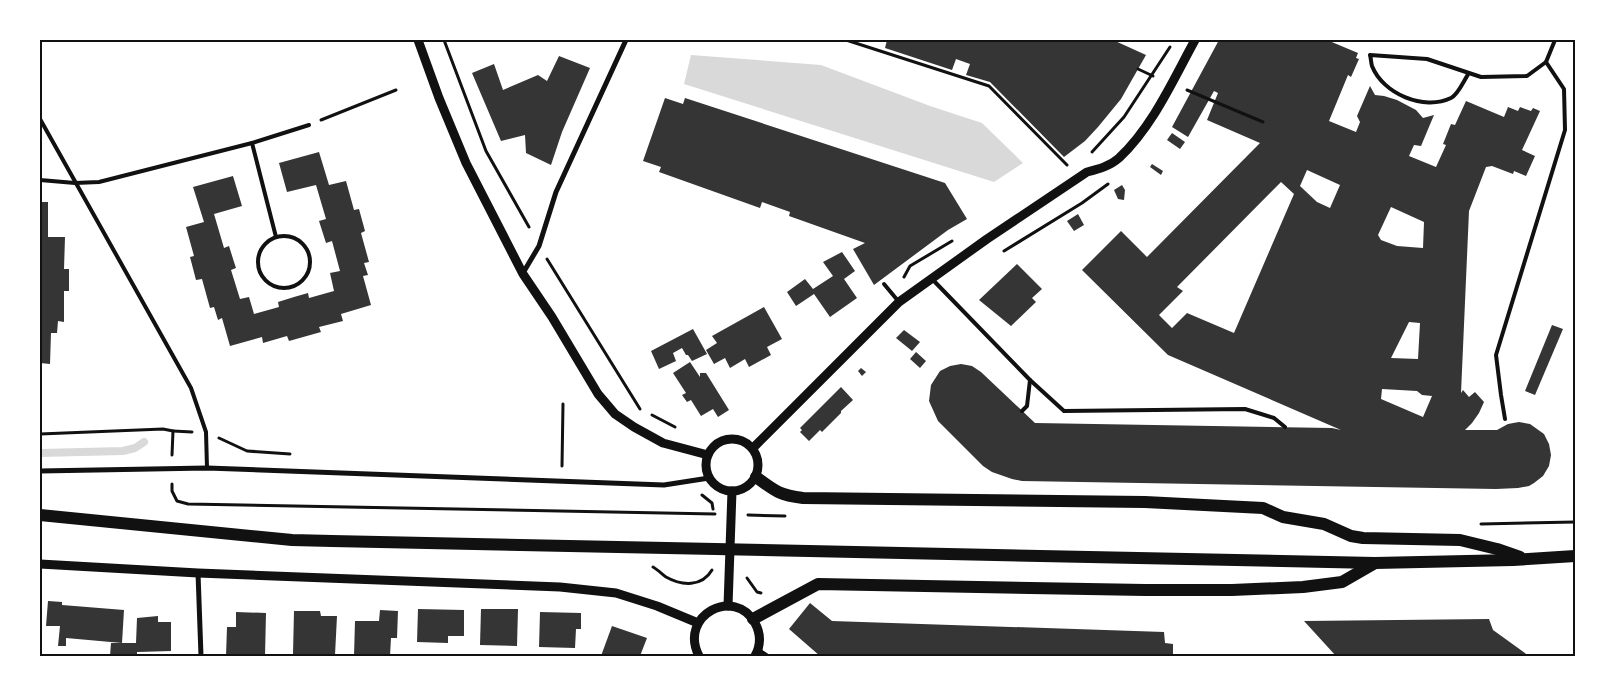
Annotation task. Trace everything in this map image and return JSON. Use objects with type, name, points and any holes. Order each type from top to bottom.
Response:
[{"type":"main road","points":[[756,477],[773,490],[785,496],[803,498],[1145,502],[1263,508],[1283,517],[1324,524],[1350,536],[1363,538],[1460,540],[1496,549],[1527,560]]},
{"type":"main road","points":[[40,515],[292,540],[1375,563],[1527,560],[1575,556]]},
{"type":"main road","points":[[753,619],[818,584],[1145,590],[1303,587],[1342,582],[1375,563]]},
{"type":"street","points":[[418,40],[439,98],[466,163],[523,274],[552,317],[598,394],[614,414],[634,427],[663,443],[708,455]]},
{"type":"street","points":[[523,274],[539,246],[556,192],[626,40]]},
{"type":"street","points":[[753,448],[899,302],[931,278],[1087,172],[1106,167],[1118,158],[1142,132],[1195,40]]},
{"type":"street","points":[[735,438],[743,440],[753,448],[759,464],[756,477],[746,487],[732,491],[719,488],[709,478],[706,462],[712,447],[719,442],[735,438]]},
{"type":"street","points":[[40,471],[207,468],[664,485],[709,478]]},
{"type":"street","points":[[728,606],[732,491]]},
{"type":"street","points":[[40,564],[198,573],[560,586],[616,593],[657,606],[698,623]]},
{"type":"street","points":[[198,573],[201,656]]},
{"type":"street","points":[[699,656],[694,645],[694,634],[698,623],[710,611],[728,606],[746,612],[753,619],[758,628],[760,639],[756,653],[768,656]]},
{"type":"lane","points":[[1469,73],[1453,98],[1434,104],[1416,101],[1394,92],[1380,80],[1372,66],[1370,54],[1427,59],[1469,73],[1481,78],[1527,76],[1546,62],[1555,40]]},
{"type":"lane","points":[[1506,419],[1496,355],[1565,130],[1564,89],[1546,62]]},
{"type":"lane","points":[[40,119],[191,388],[206,432],[207,468]]},
{"type":"lane","points":[[40,180],[76,183],[99,182],[252,143],[309,125]]},
{"type":"lane","points":[[252,143],[276,237]]},
{"type":"lane","points":[[276,237],[294,238],[302,242],[307,249],[310,258],[308,275],[295,287],[287,289],[278,288],[264,279],[260,271],[259,255],[263,247],[276,237]]},
{"type":"lane","points":[[931,278],[1030,380],[1064,411],[1245,408],[1274,418],[1285,427]]},
{"type":"lane","points":[[884,284],[899,302]]},
{"type":"lane","points":[[1022,411],[1027,406],[1030,380]]},
{"type":"path","points":[[846,40],[989,86],[1080,178]]},
{"type":"path","points":[[1138,69],[1156,77]]},
{"type":"path","points":[[1182,88],[1263,122]]},
{"type":"path","points":[[309,125],[396,90]]},
{"type":"path","points":[[562,470],[563,404]]},
{"type":"path","points":[[40,434],[164,429],[173,432],[172,491],[178,501],[188,504],[324,507]]},
{"type":"path","points":[[1472,524],[1575,522]]},
{"type":"path","points":[[746,571],[747,579],[752,586],[757,592],[765,595]]},
{"type":"shaded area","points":[[691,55],[821,65],[930,106],[982,123],[1023,163],[994,182],[684,84]]},
{"type":"building","points":[[887,40],[1113,40],[1146,55],[1121,99],[1085,141],[1064,157],[990,82],[966,75],[970,64],[956,59],[952,70],[885,48]]},
{"type":"building","points":[[1219,40],[1327,40],[1358,53],[1356,58],[1359,59],[1351,77],[1348,75],[1329,121],[1356,132],[1360,122],[1357,116],[1370,86],[1375,95],[1397,100],[1416,110],[1423,118],[1434,115],[1421,146],[1414,145],[1409,156],[1436,167],[1446,145],[1443,144],[1451,124],[1455,125],[1466,101],[1504,117],[1508,107],[1518,111],[1520,107],[1531,111],[1533,108],[1540,111],[1522,150],[1535,156],[1526,176],[1514,171],[1513,174],[1492,166],[1486,167],[1469,211],[1461,393],[1463,390],[1469,397],[1475,392],[1484,402],[1479,413],[1465,430],[1497,430],[1508,424],[1519,422],[1530,424],[1544,434],[1549,444],[1551,455],[1549,466],[1543,476],[1529,486],[1496,489],[1022,481],[992,472],[983,466],[938,421],[929,401],[931,385],[940,371],[950,366],[961,364],[972,366],[981,372],[1035,423],[1332,428],[1341,430],[1168,355],[1082,270],[1121,231],[1147,257],[1260,143],[1207,120],[1218,93],[1214,91],[1188,137],[1172,127]],"holes":[[[1307,170],[1340,185],[1330,208],[1317,202],[1300,186]],[[1281,182],[1294,194],[1234,333],[1187,313],[1172,328],[1159,315],[1183,291],[1177,287]],[[1391,207],[1424,222],[1423,248],[1397,246],[1381,240],[1378,235]],[[1409,322],[1420,323],[1418,359],[1391,358]],[[1382,389],[1417,391],[1422,395],[1432,396],[1423,417],[1381,399]]]},
{"type":"building","points":[[559,56],[590,68],[562,132],[551,165],[526,153],[525,135],[501,141],[472,73],[494,64],[503,90],[538,75],[547,81]]},
{"type":"building","points":[[665,98],[683,104],[685,98],[945,183],[967,219],[948,230],[874,285],[853,249],[865,243],[789,216],[790,212],[762,202],[760,208],[659,172],[661,167],[643,161]]},
{"type":"building","points":[[1172,133],[1185,142],[1180,149],[1167,140]]},
{"type":"building","points":[[319,152],[329,185],[346,181],[354,210],[359,209],[365,231],[361,233],[369,262],[364,263],[368,275],[363,276],[371,305],[341,314],[343,321],[319,327],[321,332],[289,341],[287,336],[263,343],[262,337],[230,346],[222,318],[218,320],[214,307],[210,308],[202,279],[196,280],[190,257],[194,256],[186,227],[204,222],[193,187],[233,176],[242,206],[214,214],[224,248],[229,246],[236,268],[231,270],[240,299],[249,297],[254,314],[279,307],[278,302],[294,297],[308,293],[309,298],[334,291],[330,273],[340,271],[332,241],[326,243],[319,221],[326,219],[316,185],[287,192],[279,163]]},
{"type":"building","points":[[1152,164],[1163,171],[1161,175],[1150,167]]},
{"type":"building","points":[[1122,185],[1125,190],[1124,200],[1118,199],[1114,190]]},
{"type":"building","points":[[40,202],[48,202],[48,237],[65,237],[64,269],[69,269],[69,291],[64,291],[64,322],[58,321],[57,333],[51,333],[50,364],[40,363]]},
{"type":"building","points":[[1078,214],[1084,225],[1074,231],[1067,221]]},
{"type":"building","points":[[842,252],[855,271],[844,279],[857,298],[830,317],[814,294],[796,306],[787,292],[805,279],[813,289],[833,276],[823,262]]},
{"type":"building","points":[[1017,264],[1042,289],[1032,298],[1036,302],[1011,326],[979,300]]},
{"type":"building","points":[[764,307],[782,339],[767,347],[771,355],[749,367],[745,359],[730,368],[725,358],[714,364],[706,350],[717,343],[712,336]]},
{"type":"building","points":[[1552,325],[1563,329],[1535,395],[1525,391]]},
{"type":"building","points":[[693,329],[707,354],[692,361],[682,348],[673,353],[676,361],[659,369],[651,351]]},
{"type":"building","points":[[904,330],[920,342],[912,351],[896,338]]},
{"type":"building","points":[[916,352],[926,361],[920,368],[910,359]]},
{"type":"building","points":[[690,362],[700,377],[700,373],[706,373],[729,410],[718,417],[713,409],[701,416],[691,400],[687,402],[682,395],[686,393],[673,373]]},
{"type":"building","points":[[861,368],[866,372],[862,376],[858,371]]},
{"type":"building","points":[[841,387],[853,400],[822,432],[820,430],[809,441],[800,432],[802,430],[800,428]]},
{"type":"building","points":[[48,601],[62,602],[62,605],[124,610],[122,643],[66,638],[66,646],[58,646],[60,626],[46,626]]},
{"type":"building","points":[[810,603],[832,621],[1164,632],[1165,643],[1173,644],[1173,656],[820,656],[789,629]]},
{"type":"building","points":[[418,609],[464,610],[464,636],[448,636],[448,643],[417,642]]},
{"type":"building","points":[[481,609],[518,609],[517,646],[480,645]]},
{"type":"building","points":[[380,610],[398,611],[397,638],[391,638],[390,656],[354,656],[355,621],[379,621]]},
{"type":"building","points":[[294,611],[320,611],[321,616],[337,616],[335,655],[293,654]]},
{"type":"building","points":[[236,612],[266,613],[265,656],[226,656],[227,627],[236,627]]},
{"type":"building","points":[[540,612],[581,613],[581,629],[576,629],[575,648],[539,647]]},
{"type":"building","points":[[158,616],[158,622],[171,622],[171,651],[137,652],[137,656],[110,656],[111,643],[136,643],[137,618]]},
{"type":"building","points":[[1489,619],[1493,630],[1529,656],[1336,656],[1304,621]]},
{"type":"building","points":[[612,626],[647,638],[640,656],[601,656]]},
{"type":"waterway","points":[[40,453],[123,451],[135,448],[144,442]]}]
